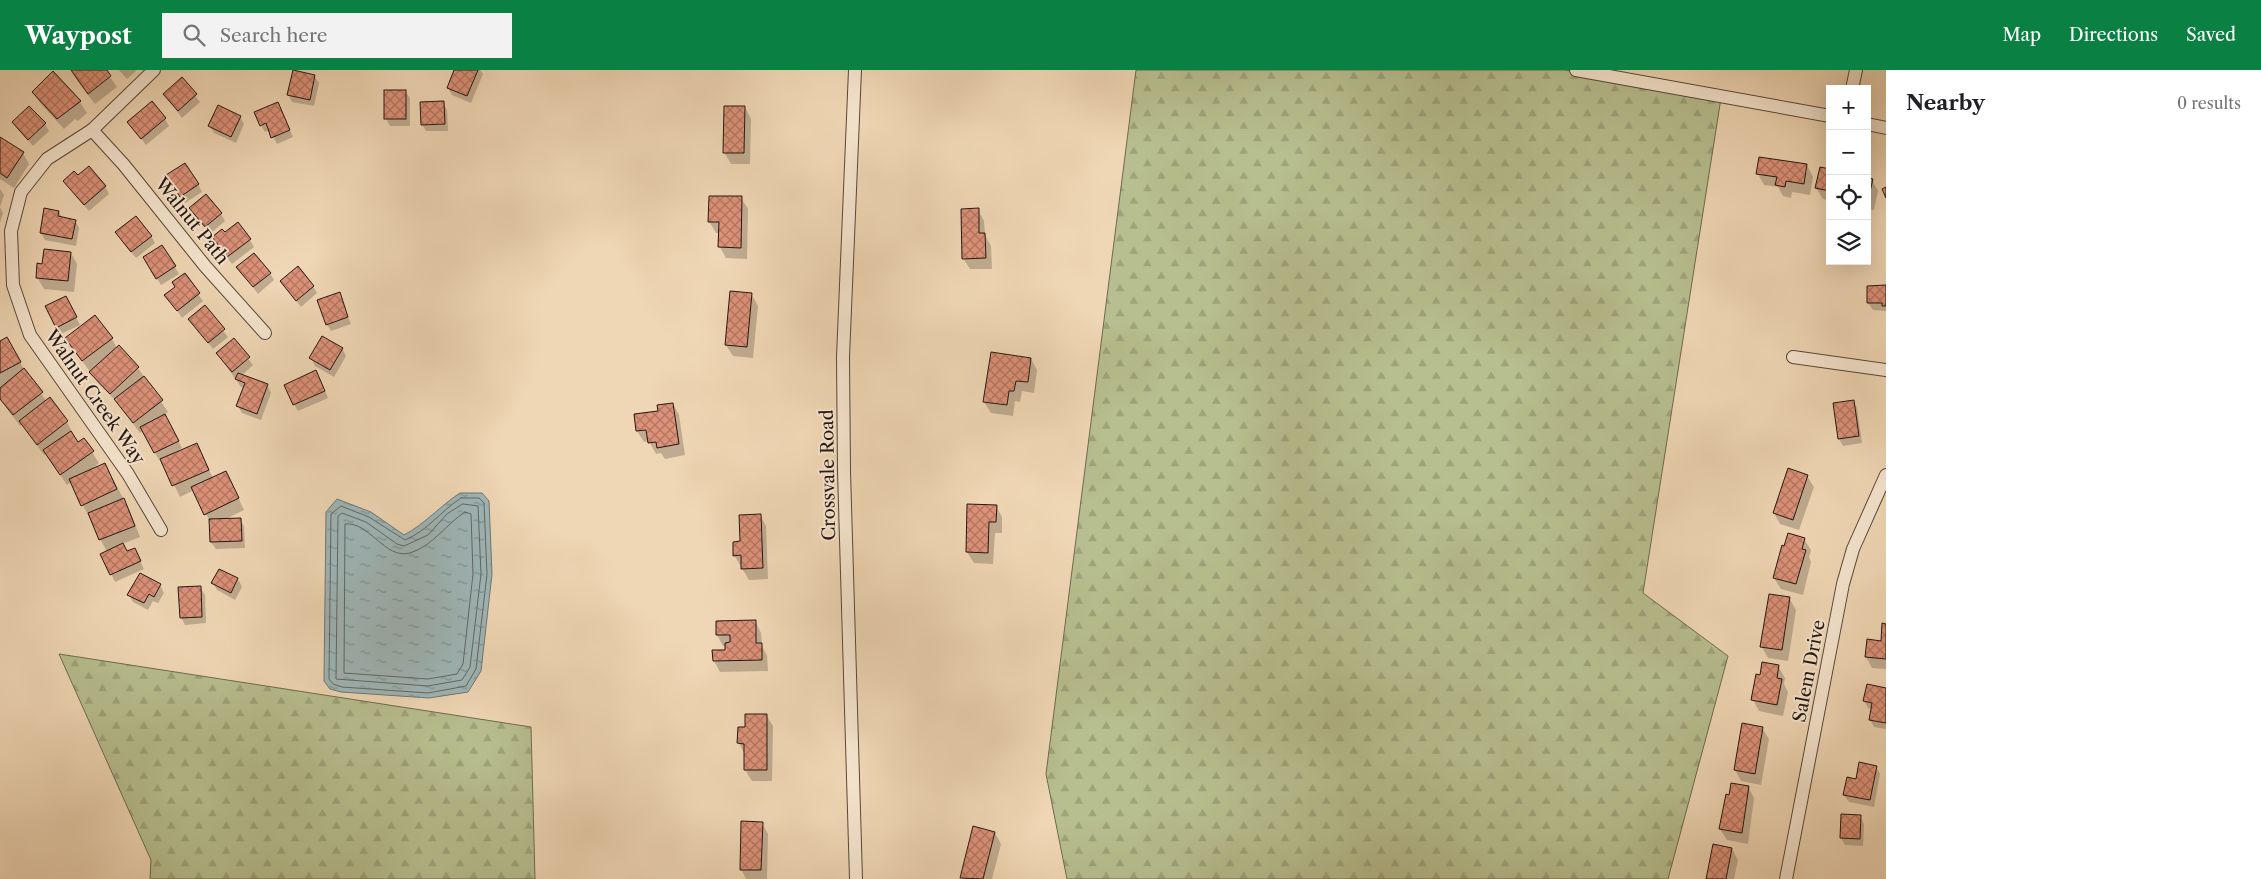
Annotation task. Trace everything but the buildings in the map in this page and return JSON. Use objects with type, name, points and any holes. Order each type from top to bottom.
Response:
[{"type":"street","name":"Walnut Creek Way","points":[[154,70],[92,130],[46,159],[22,192],[11,231],[13,285],[30,335],[128,474],[161,530]]},
{"type":"street","name":"Crossvale Road","points":[[855,70],[843,365],[844,471],[856,879]]},
{"type":"street","points":[[1576,70],[1826,115]]},
{"type":"street","points":[[1853,85],[1856,70]]},
{"type":"street","points":[[1871,125],[1886,128]]},
{"type":"street","name":"Walnut Path","points":[[92,130],[124,165],[205,266],[265,333]]},
{"type":"street","points":[[1793,357],[1886,370]]},
{"type":"street","name":"Salem Drive","points":[[1789,878],[1843,584],[1860,532],[1886,475]]},
{"type":"green space","points":[[1136,70],[1565,70],[1721,98],[1643,593],[1728,656],[1668,879],[1067,879],[1046,774]]},
{"type":"green space","points":[[59,654],[531,727],[535,879],[150,879],[151,860]]},
{"type":"water","points":[[460,493],[482,493],[489,501],[492,574],[481,671],[468,692],[429,698],[341,692],[330,689],[324,681],[326,512],[337,499],[371,512],[404,535],[419,526]]}]
